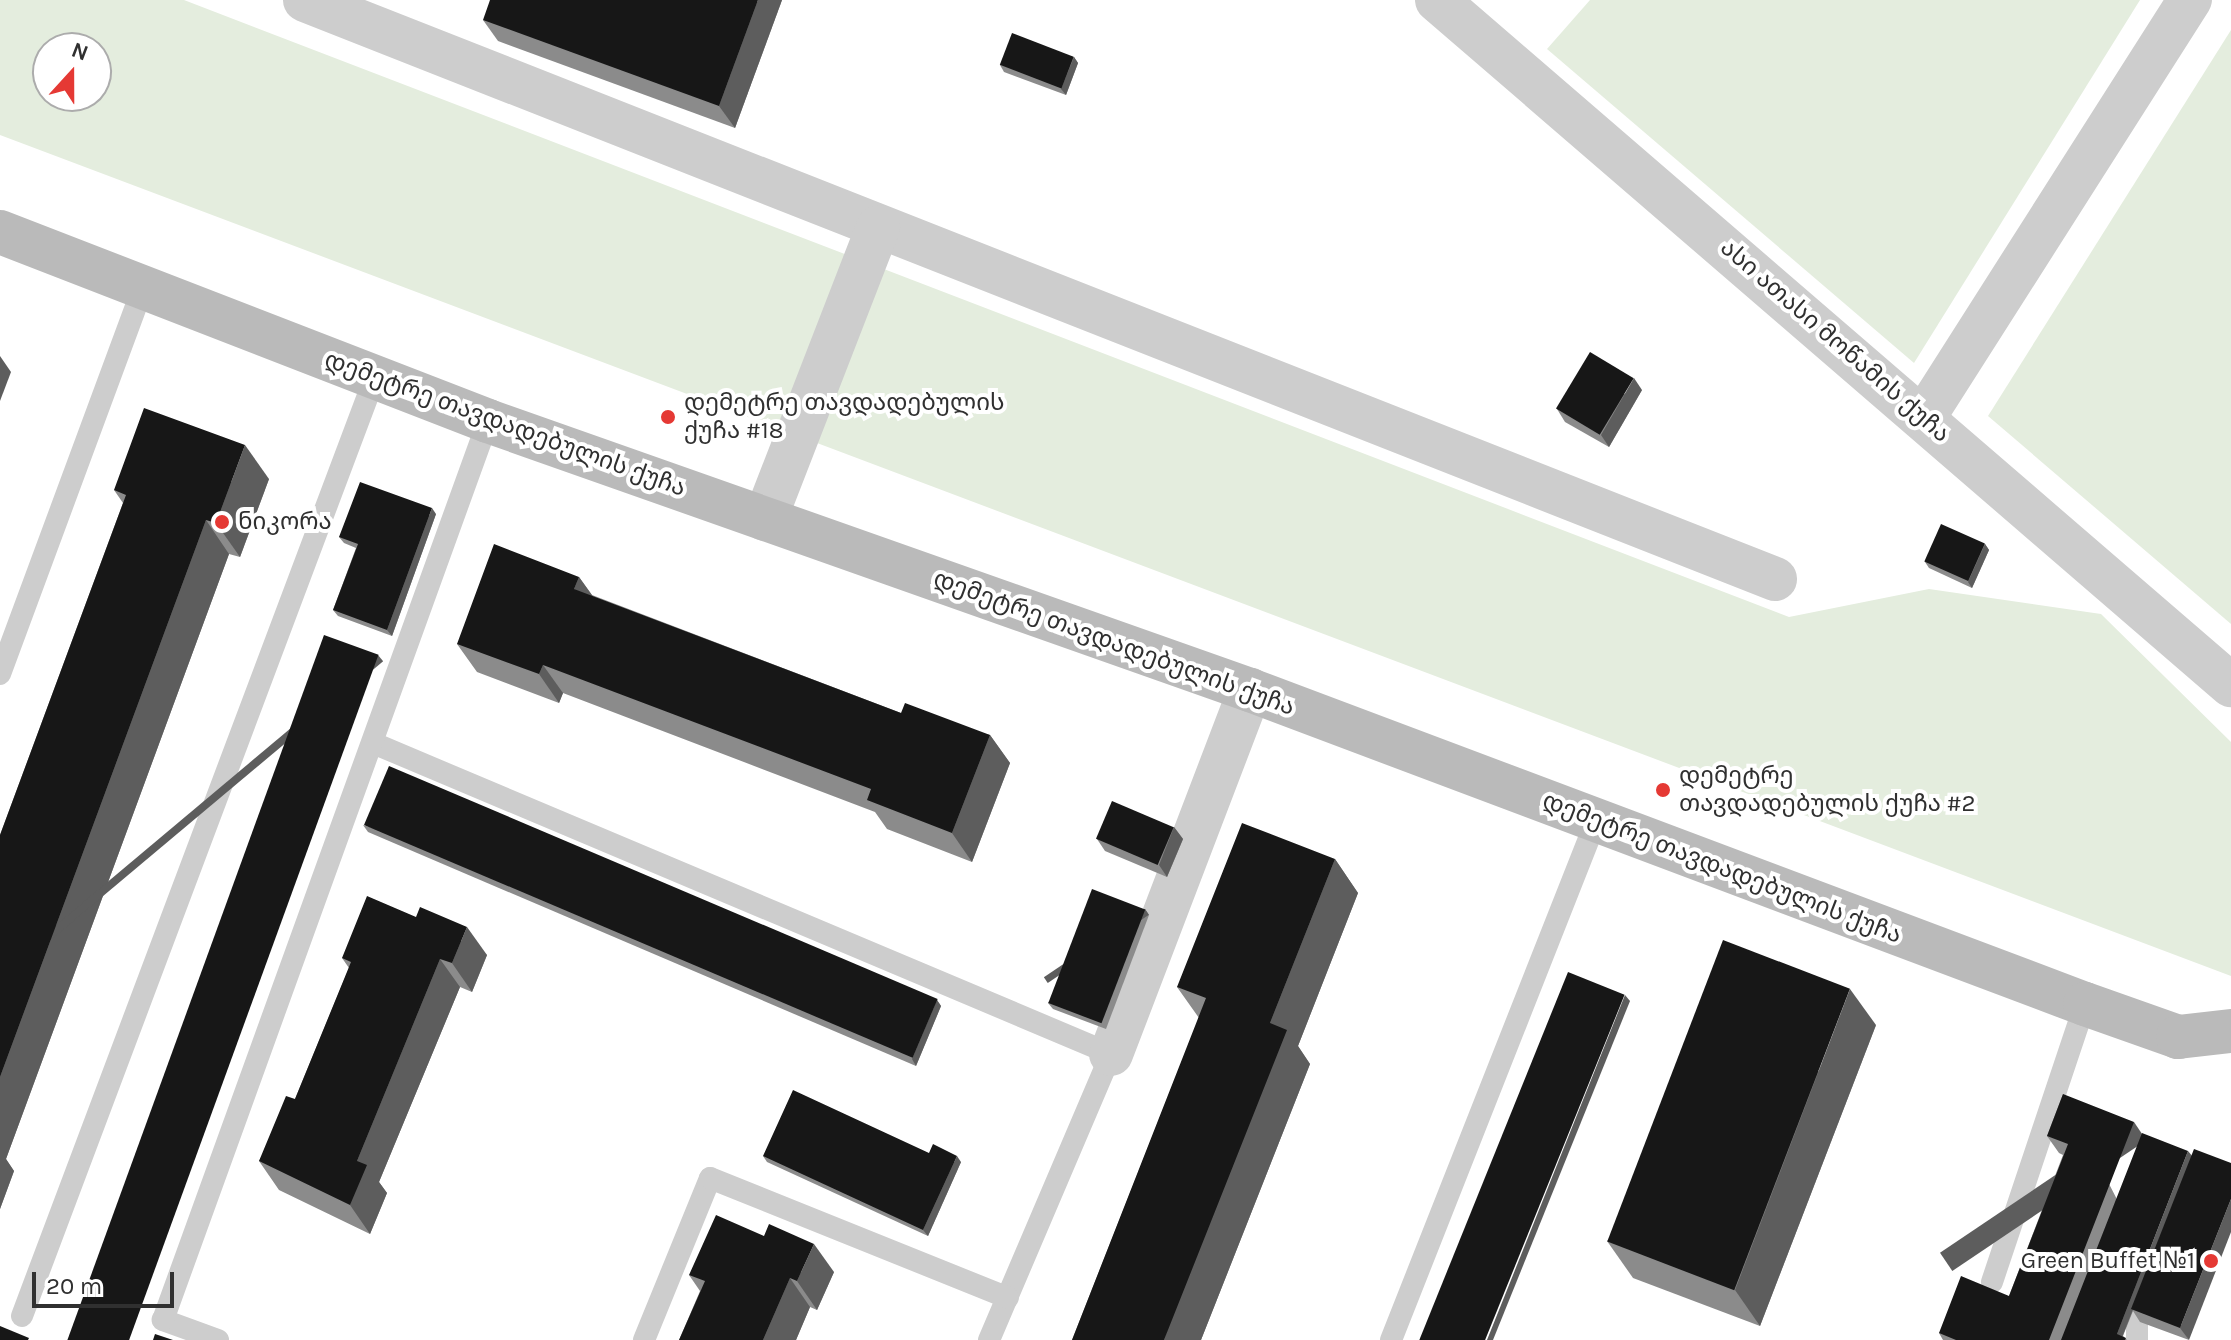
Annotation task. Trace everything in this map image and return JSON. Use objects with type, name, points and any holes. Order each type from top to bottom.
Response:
[{"type":"main road","name":"დემეტრე თავდადებულის ქუჩა","points":[[0,232],[488,421],[1250,690],[2085,1004],[2178,1037],[2231,1031]]},
{"type":"main road","points":[[2178,1037],[2231,1064]]},
{"type":"street","points":[[305,0],[1775,579]]},
{"type":"street","name":"ასი ათასი მოწამის ქუჩა","points":[[1437,0],[2231,685]]},
{"type":"street","points":[[1924,417],[2190,0]]},
{"type":"street","points":[[765,519],[878,227]]},
{"type":"street","points":[[1111,1054],[1250,690]]},
{"type":"lane","points":[[0,674],[143,288]]},
{"type":"lane","points":[[22,1316],[375,377]]},
{"type":"lane","points":[[218,1340],[163,1320],[488,421]]},
{"type":"lane","points":[[373,743],[1111,1054],[989,1340]]},
{"type":"lane","points":[[1391,1340],[1596,821]]},
{"type":"lane","points":[[1992,1282],[2085,1004]]},
{"type":"lane","points":[[644,1340],[710,1178],[1008,1298]]},
{"type":"lane","points":[[2137,1315],[2137,1340]]},
{"type":"green space","points":[[0,0],[184,0],[1789,617],[1929,589],[2101,614],[2231,742],[2231,976],[0,135]]},
{"type":"green space","points":[[1590,0],[2140,0],[1914,363],[1547,49]]},
{"type":"green space","points":[[2231,30],[2231,624],[1988,416]]},
{"type":"building","points":[[490,0],[758,0],[719,106],[483,20]]},
{"type":"building","points":[[1012,33],[1074,57],[1061,88],[1000,65]]},
{"type":"building","points":[[1590,352],[1634,378],[1600,435],[1556,409]]},
{"type":"building","points":[[144,408],[245,445],[216,523],[206,520],[0,1077],[0,835],[126,495],[114,490]]},
{"type":"building","points":[[360,482],[432,508],[387,630],[333,610],[358,544],[339,537]]},
{"type":"building","points":[[1941,524],[1985,544],[1968,581],[1924,561]]},
{"type":"building","points":[[494,544],[579,577],[574,589],[901,713],[905,703],[990,735],[952,833],[867,800],[871,789],[543,665],[539,674],[457,644]]},
{"type":"building","points":[[324,635],[379,655],[129,1340],[67,1340]]},
{"type":"building","points":[[389,766],[938,999],[913,1058],[364,825]]},
{"type":"building","points":[[1112,801],[1174,827],[1158,865],[1096,839]]},
{"type":"building","points":[[1242,823],[1335,859],[1270,1023],[1287,1030],[1164,1340],[1072,1340],[1206,998],[1177,987]]},
{"type":"building","points":[[1092,889],[1145,909],[1101,1023],[1048,1003]]},
{"type":"building","points":[[367,896],[416,917],[420,907],[467,927],[452,963],[440,959],[357,1161],[367,1165],[350,1205],[259,1161],[286,1096],[295,1099],[351,962],[342,958]]},
{"type":"building","points":[[1723,940],[1850,989],[1734,1290],[1607,1242]]},
{"type":"building","points":[[1568,972],[1625,995],[1485,1340],[1419,1340]]},
{"type":"building","points":[[793,1090],[929,1153],[933,1144],[957,1156],[923,1230],[763,1156]]},
{"type":"building","points":[[2063,1094],[2134,1122],[2049,1340],[1956,1340],[1939,1333],[1961,1276],[2009,1296],[2068,1144],[2047,1136]]},
{"type":"building","points":[[2142,1133],[2188,1151],[2117,1334],[2126,1338],[2061,1340]]},
{"type":"building","points":[[2194,1149],[2231,1163],[2231,1199],[2180,1328],[2131,1309]]},
{"type":"building","points":[[716,1215],[764,1236],[769,1224],[814,1244],[797,1281],[790,1278],[763,1340],[679,1340],[705,1281],[689,1275]]},
{"type":"building","points":[[0,1326],[29,1338],[0,1340]]},
{"type":"building","points":[[155,1334],[173,1340],[153,1340]]},
{"type":"place","name":"დემეტრე თავდადებულის ქუჩა #18","points":[[668,417]]},
{"type":"place","name":"ნიკორა","points":[[222,522]]},
{"type":"place","name":"დემეტრე თავდადებულის ქუჩა #2","points":[[1663,790]]},
{"type":"place","name":"Green Buffet №1","points":[[2211,1261]]}]
